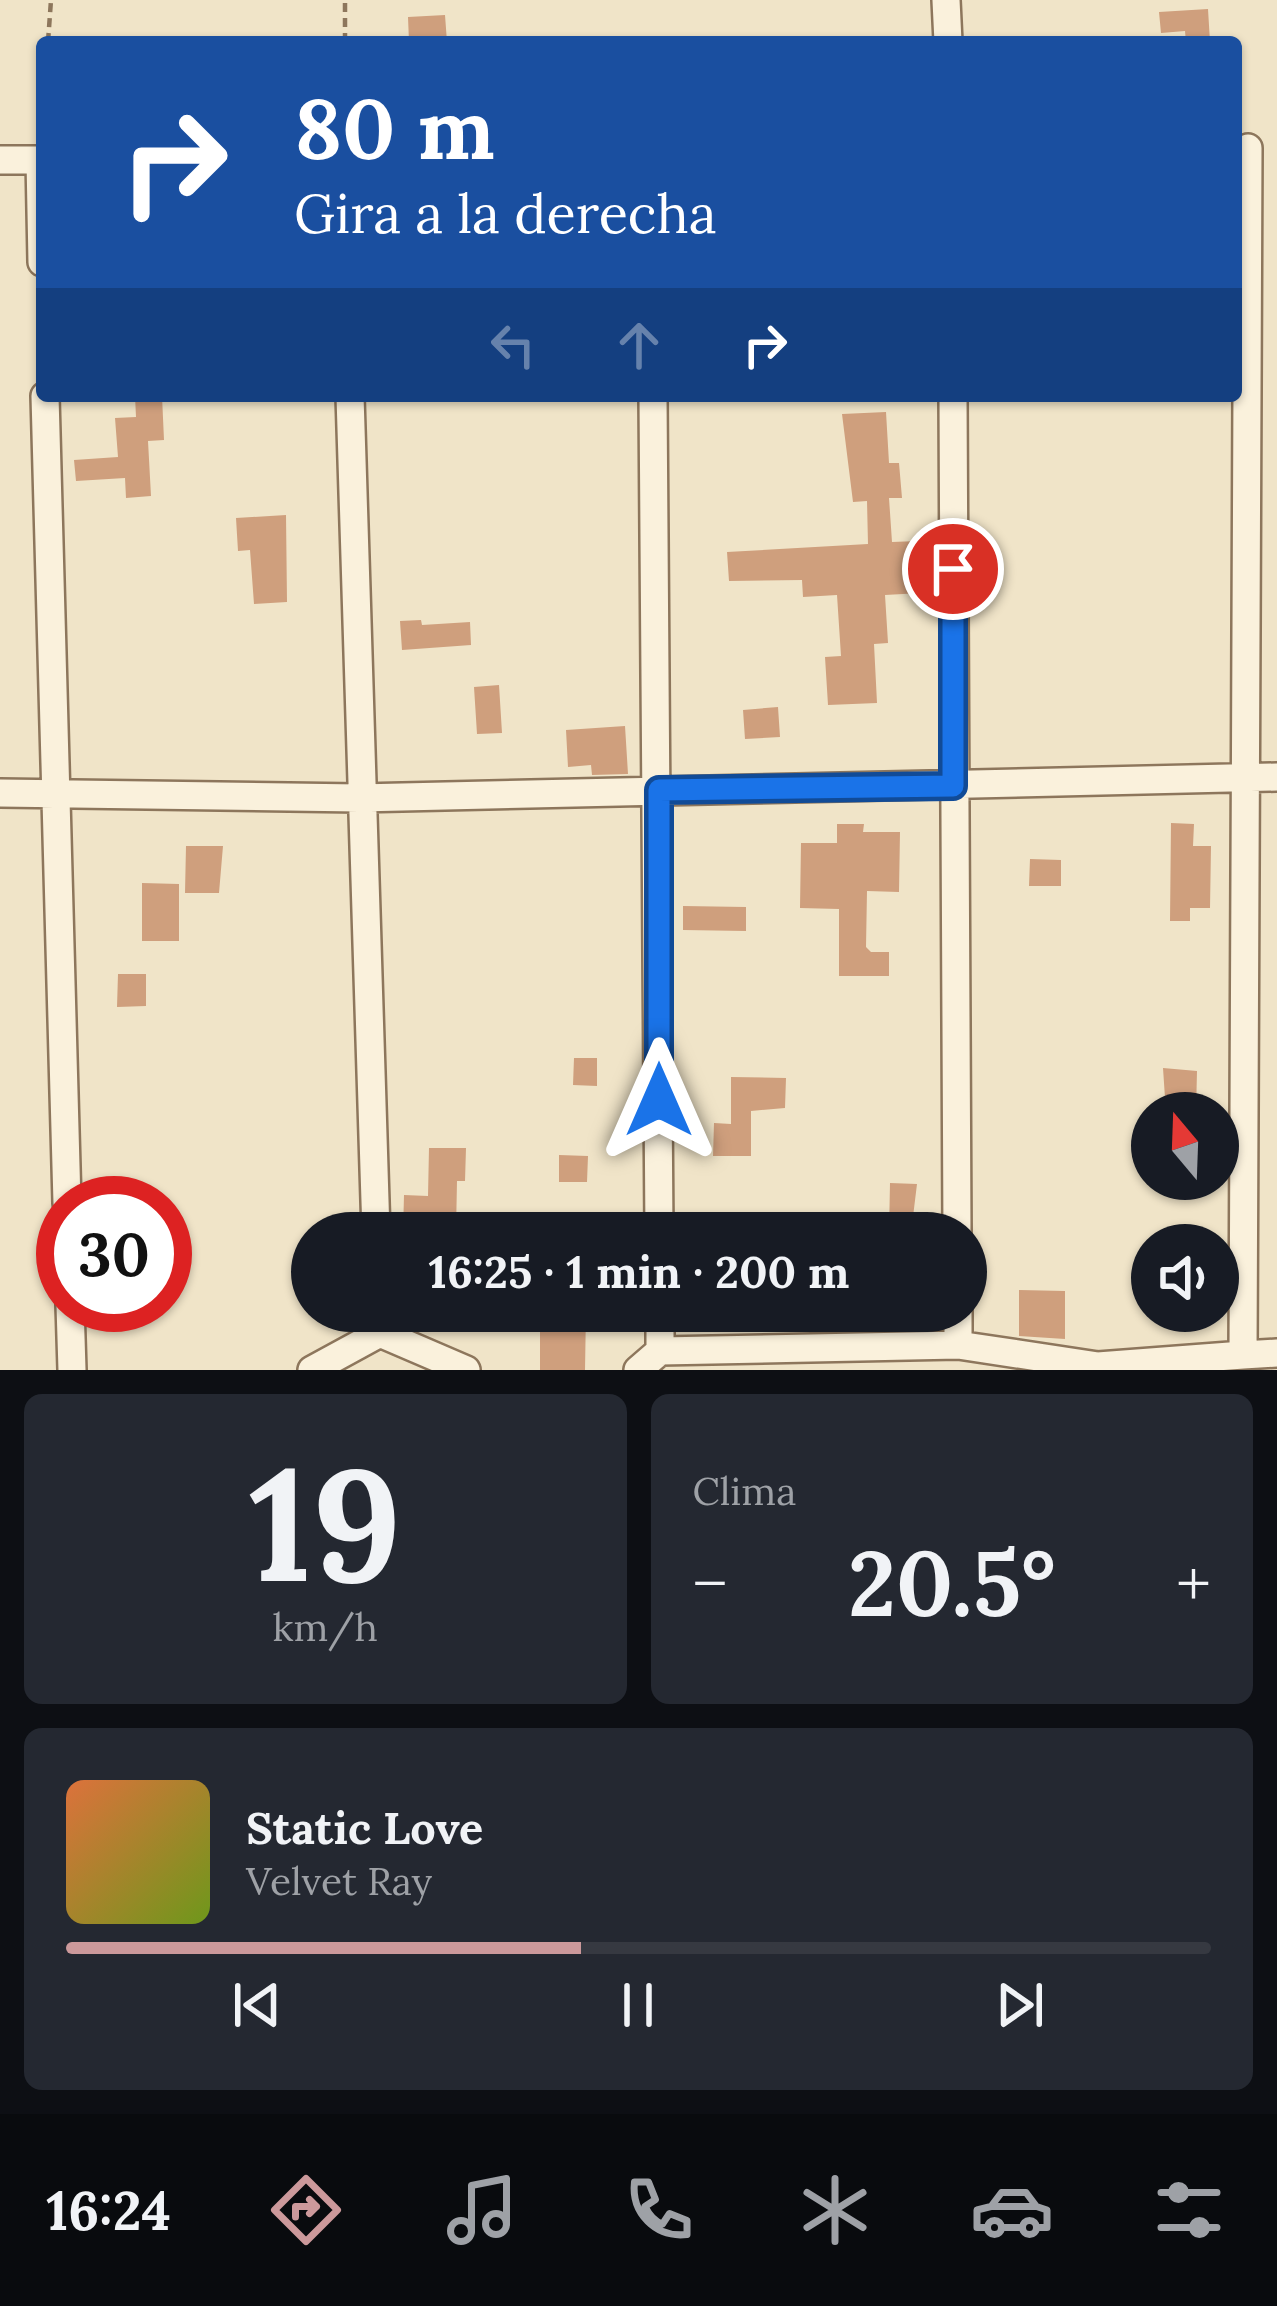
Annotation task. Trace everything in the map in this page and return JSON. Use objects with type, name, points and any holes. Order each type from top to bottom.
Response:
[{"type":"street","points":[[946,0],[948,36]]},
{"type":"street","points":[[1243,1355],[1263,778],[1242,148],[1277,148]]},
{"type":"street","points":[[0,160],[36,160]]},
{"type":"street","points":[[45,402],[66,1176]]},
{"type":"street","points":[[350,402],[375,1212]]},
{"type":"street","points":[[653,402],[659,1212]]},
{"type":"street","points":[[952,402],[957,1212]]},
{"type":"street","points":[[0,793],[359,797],[1263,778]]},
{"type":"street","points":[[71,1332],[72,1370]]},
{"type":"street","points":[[312,1370],[365,1332]]},
{"type":"street","points":[[397,1332],[466,1370]]},
{"type":"street","points":[[660,1332],[660,1351]]},
{"type":"street","points":[[958,1332],[958,1345]]},
{"type":"street","points":[[638,1370],[660,1351],[958,1345],[1098,1366],[1277,1354]]},
{"type":"path","points":[[48,36],[51,0]]},
{"type":"path","points":[[345,0],[345,36]]},
{"type":"building","points":[[1208,9],[1210,36],[1161,33],[1159,12]]},
{"type":"building","points":[[445,15],[447,36],[409,36],[408,17]]},
{"type":"building","points":[[135,402],[162,402],[164,440],[148,441],[151,496],[126,498],[125,478],[76,481],[74,460],[118,457],[115,418],[136,417]]},
{"type":"building","points":[[886,412],[889,463],[899,463],[902,498],[889,498],[892,542],[918,541],[921,593],[885,595],[888,643],[874,644],[877,703],[828,705],[825,657],[841,656],[837,595],[803,597],[802,580],[729,581],[727,552],[868,544],[867,501],[853,502],[842,414]]},
{"type":"building","points":[[286,515],[287,602],[254,604],[250,550],[238,551],[236,518]]},
{"type":"building","points":[[421,620],[422,625],[470,622],[471,645],[402,650],[400,621]]},
{"type":"building","points":[[499,685],[502,733],[477,734],[474,687]]},
{"type":"building","points":[[778,707],[780,737],[745,739],[743,710]]},
{"type":"building","points":[[625,726],[628,774],[592,775],[591,765],[568,767],[566,730]]},
{"type":"building","points":[[1171,823],[1194,824],[1193,846],[1211,846],[1210,908],[1190,908],[1190,921],[1170,921]]},
{"type":"building","points":[[837,824],[864,824],[863,832],[900,832],[899,892],[867,891],[866,947],[871,952],[889,952],[889,976],[839,976],[839,909],[800,908],[801,843],[837,843]]},
{"type":"building","points":[[186,846],[223,846],[219,893],[185,893]]},
{"type":"building","points":[[1030,859],[1061,860],[1061,886],[1029,886]]},
{"type":"building","points":[[142,883],[179,884],[179,941],[142,941]]},
{"type":"building","points":[[683,906],[746,907],[746,931],[683,930]]},
{"type":"building","points":[[118,974],[146,974],[146,1006],[117,1007]]},
{"type":"building","points":[[574,1058],[597,1058],[597,1086],[573,1085]]},
{"type":"building","points":[[1163,1068],[1197,1071],[1196,1092],[1165,1092]]},
{"type":"building","points":[[731,1077],[786,1078],[785,1108],[751,1111],[751,1156],[713,1156],[714,1123],[731,1124]]},
{"type":"building","points":[[429,1148],[466,1148],[465,1181],[457,1181],[456,1212],[404,1212],[404,1195],[428,1196]]},
{"type":"building","points":[[559,1155],[588,1156],[587,1182],[559,1182]]},
{"type":"building","points":[[890,1183],[917,1184],[914,1212],[889,1212]]},
{"type":"building","points":[[1019,1290],[1065,1291],[1065,1339],[1019,1336]]},
{"type":"building","points":[[540,1332],[586,1332],[585,1370],[540,1370]]},
{"type":"route","points":[[659,1100],[659,790],[953,786],[953,569]]}]
